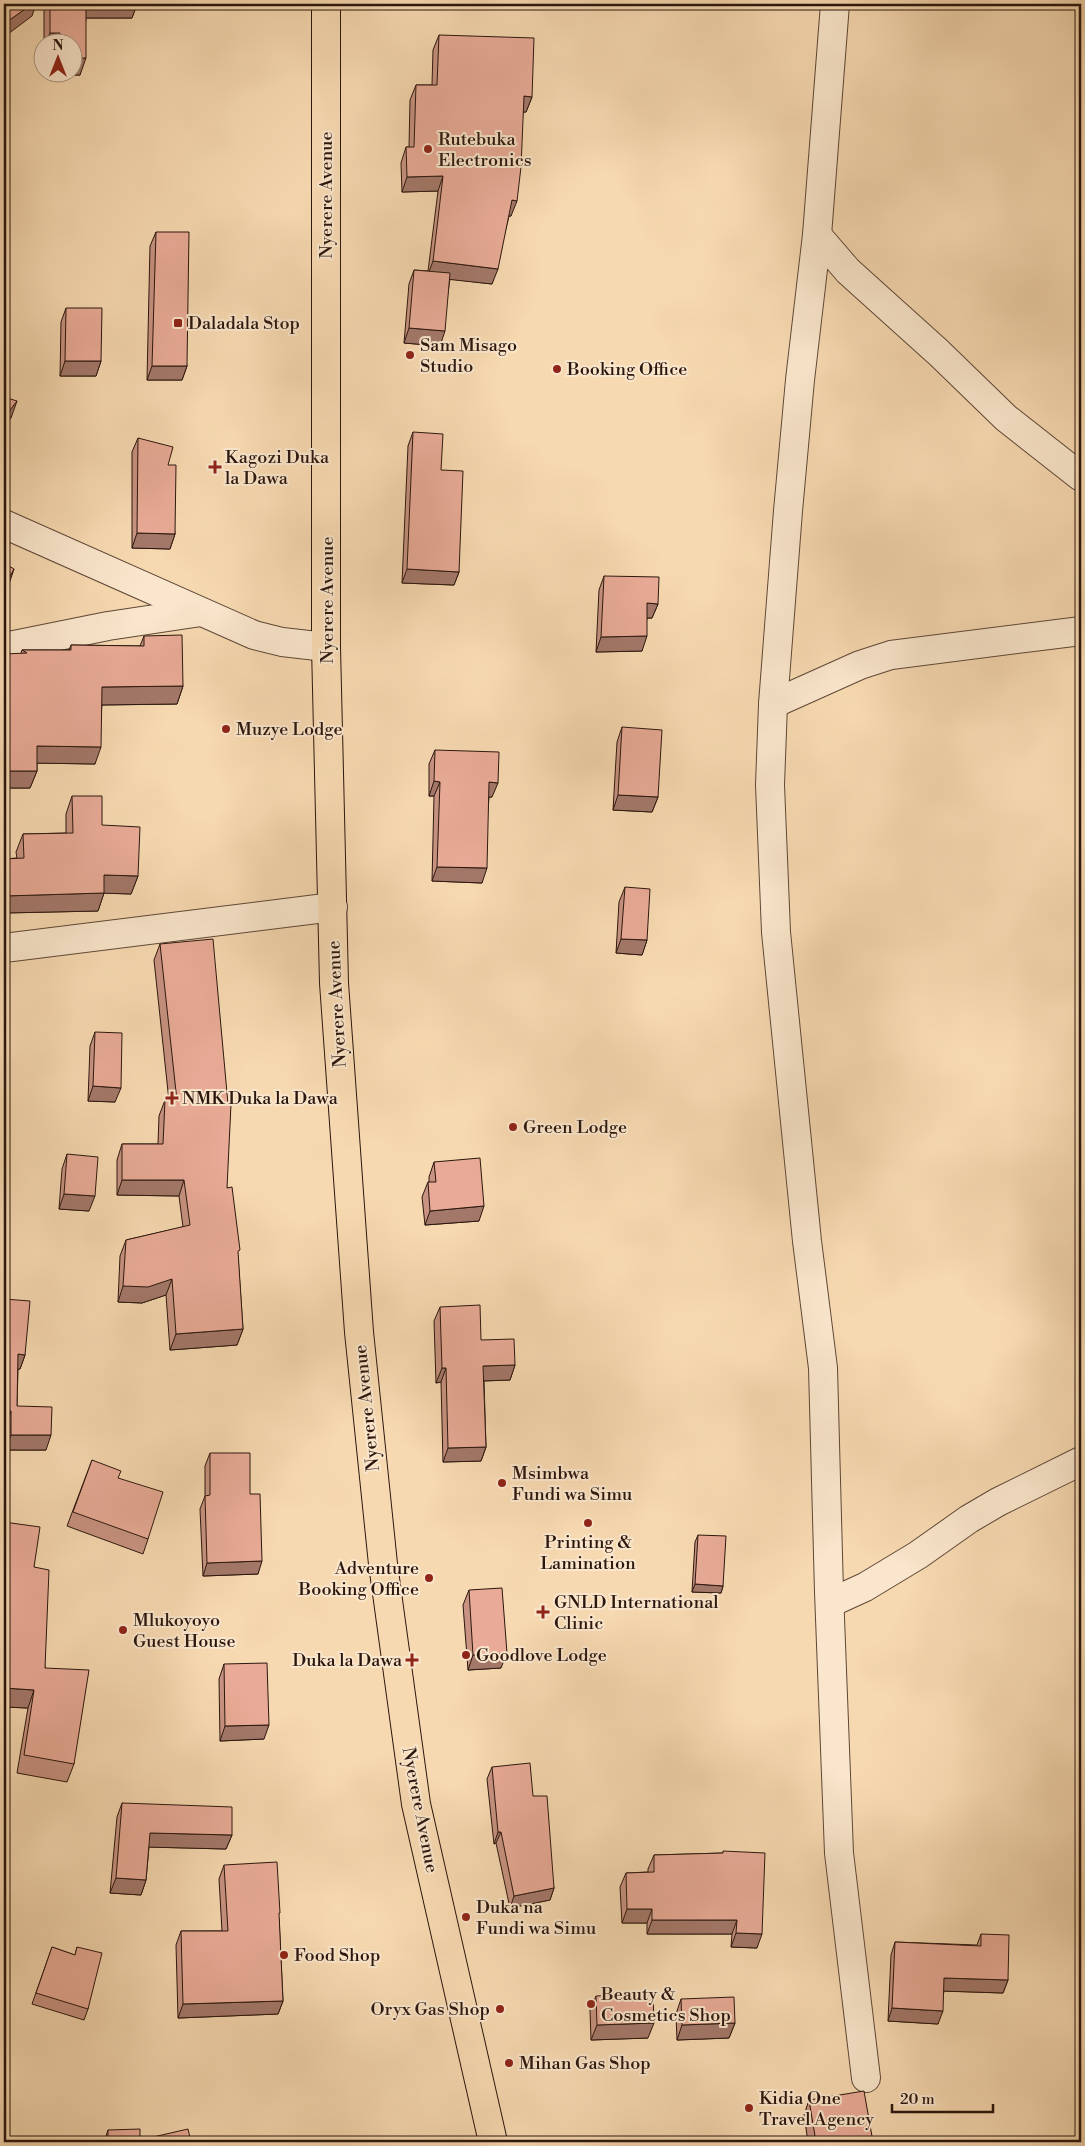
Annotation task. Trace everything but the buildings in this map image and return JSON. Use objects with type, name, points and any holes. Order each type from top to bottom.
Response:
[{"type":"main road","name":"Nyerere Avenue","points":[[326,4],[326,647],[334,984],[359,1332],[383,1564],[396,1671],[416,1804],[493,2142]]},
{"type":"street","points":[[835,4],[817,235],[798,398],[773,704],[770,785],[776,932],[807,1241],[823,1368],[839,1853],[866,2078]]},
{"type":"street","points":[[817,235],[848,271],[939,353],[1006,418],[1081,477]]},
{"type":"street","points":[[4,524],[254,635],[282,642],[326,647]]},
{"type":"street","points":[[4,647],[108,626],[201,612]]},
{"type":"street","points":[[773,704],[860,665],[891,654],[1081,631]]},
{"type":"street","points":[[4,948],[333,906]]},
{"type":"street","points":[[830,1603],[865,1587],[918,1556],[969,1519],[998,1502],[1081,1461]]},
{"type":"place","name":"Rutebuka Electronics","points":[[428,149]]},
{"type":"place","name":"Daladala Stop","points":[[178,323]]},
{"type":"place","name":"Sam Misago Studio","points":[[410,355]]},
{"type":"place","name":"Booking Office","points":[[557,369]]},
{"type":"place","name":"Kagozi Duka la Dawa","points":[[215,467]]},
{"type":"place","name":"Muzye Lodge","points":[[226,729]]},
{"type":"place","name":"NMK Duka la Dawa","points":[[172,1098]]},
{"type":"place","name":"Green Lodge","points":[[513,1127]]},
{"type":"place","name":"Msimbwa Fundi wa Simu","points":[[502,1483]]},
{"type":"place","name":"Printing & Lamination","points":[[588,1523]]},
{"type":"place","name":"Adventure Booking Office","points":[[429,1578]]},
{"type":"place","name":"GNLD International Clinic","points":[[543,1612]]},
{"type":"place","name":"Mlukoyoyo Guest House","points":[[123,1630]]},
{"type":"place","name":"Goodlove Lodge","points":[[466,1655]]},
{"type":"place","name":"Duka la Dawa","points":[[412,1660]]},
{"type":"place","name":"Duka na Fundi wa Simu","points":[[466,1917]]},
{"type":"place","name":"Food Shop","points":[[284,1955]]},
{"type":"place","name":"Beauty & Cosmetics Shop","points":[[591,2004]]},
{"type":"place","name":"Oryx Gas Shop","points":[[500,2009]]},
{"type":"place","name":"Mihan Gas Shop","points":[[509,2063]]},
{"type":"place","name":"Kidia One Travel Agency","points":[[749,2108]]}]
